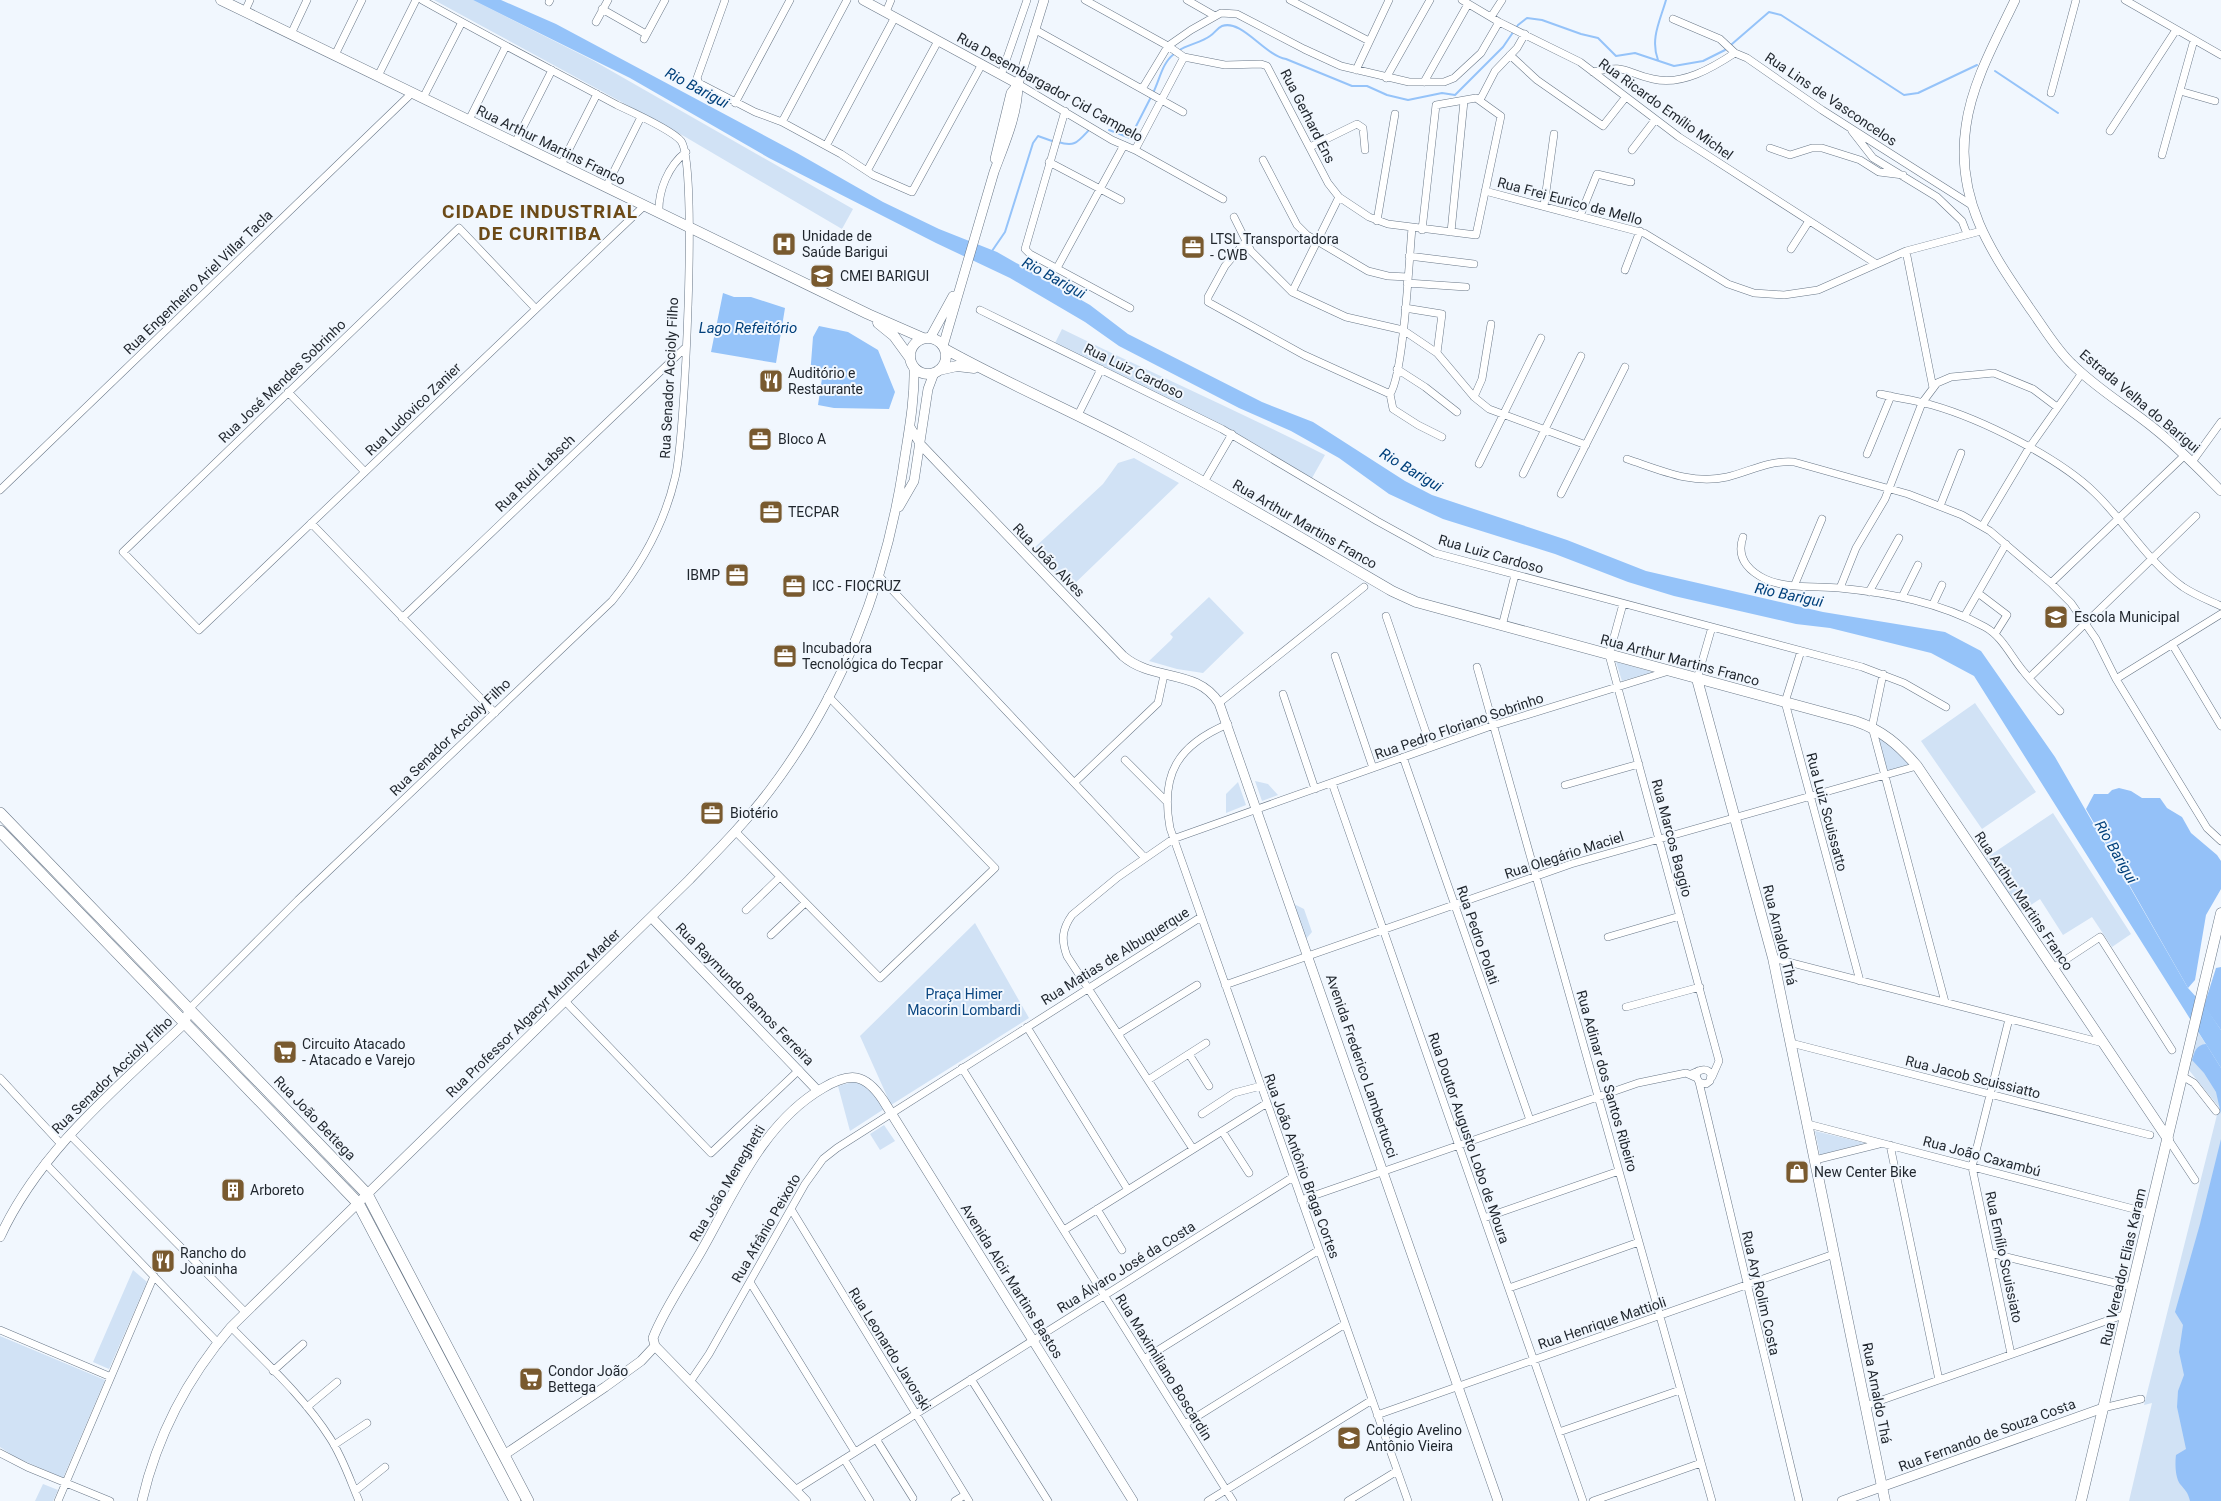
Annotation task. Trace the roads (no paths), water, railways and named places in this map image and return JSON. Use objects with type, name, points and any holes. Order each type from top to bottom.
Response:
[{"type":"main road","name":"Rua Arthur Martins Franco","points":[[221,0],[868,314],[927,338]]},
{"type":"main road","name":"Rua Arthur Martins Franco","points":[[868,314],[894,336],[912,363]]},
{"type":"main road","points":[[927,338],[944,348],[946,360],[937,371],[924,373],[912,363],[912,348],[927,338]]},
{"type":"main road","name":"Rua Arthur Martins Franco","points":[[944,348],[982,370],[1078,415],[1204,482],[1404,597],[1428,606],[1872,727],[1892,740],[1917,766],[2168,1139]]},
{"type":"main road","name":"Rua Arthur Martins Franco","points":[[937,371],[957,366],[982,370]]},
{"type":"main road","name":"Rua Arnaldo Thá","points":[[1697,679],[1772,958],[1834,1254],[1840,1266],[1842,1291],[1885,1501]]},
{"type":"main road","name":"Rua João Bettega","points":[[0,813],[367,1194],[504,1455],[506,1472],[515,1501]]},
{"type":"main road","points":[[3,834],[15,829]]},
{"type":"main road","name":"Rua João Bettega","points":[[3,834],[358,1202],[480,1436],[528,1501]]},
{"type":"main road","points":[[17,848],[26,840]]},
{"type":"main road","name":"Rua Vereador Elias Karam","points":[[2080,1500],[2221,914]]},
{"type":"main road","points":[[2149,1112],[2162,1115],[2174,1106]]},
{"type":"main road","points":[[480,1436],[491,1430]]},
{"type":"street","points":[[245,11],[250,0]]},
{"type":"street","points":[[290,34],[307,0]]},
{"type":"street","points":[[335,55],[362,0]]},
{"type":"street","points":[[378,76],[416,0]]},
{"type":"street","points":[[422,0],[678,138],[686,152],[675,161],[660,193],[659,213]]},
{"type":"street","points":[[596,22],[608,0]]},
{"type":"street","points":[[602,9],[645,36],[665,0]]},
{"type":"street","points":[[725,0],[697,78],[703,85],[735,103],[782,122],[867,171],[912,192],[982,64]]},
{"type":"street","points":[[735,103],[790,0]]},
{"type":"street","points":[[782,122],[847,0]]},
{"type":"street","name":"Rua Desembargador Cid Campelo","points":[[863,0],[1018,84],[1124,146],[1136,150],[1223,198]]},
{"type":"street","points":[[886,12],[891,0]]},
{"type":"street","points":[[1001,75],[1027,0]]},
{"type":"street","points":[[944,348],[965,268],[994,172],[997,146],[1011,93],[1018,84],[1044,0]]},
{"type":"street","name":"Rua Gerhard Ens","points":[[1085,0],[1176,52],[1225,65],[1260,64],[1267,66],[1328,183],[1339,197],[1377,221],[1422,230],[1476,235],[1485,191]]},
{"type":"street","points":[[1187,0],[1215,16]]},
{"type":"street","points":[[1290,0],[1368,41]]},
{"type":"street","points":[[1356,70],[1368,41],[1389,0]]},
{"type":"street","points":[[1386,78],[1430,0]]},
{"type":"street","points":[[1491,17],[1502,0]]},
{"type":"street","name":"Estrada Velha do Barigui","points":[[2015,0],[1985,65],[1968,117],[1965,159],[1972,206],[1981,230],[2064,356],[2082,373],[2157,430],[2221,491]]},
{"type":"street","points":[[2051,92],[2076,0]]},
{"type":"street","points":[[2125,0],[2221,55]]},
{"type":"street","points":[[1424,82],[1465,2]]},
{"type":"street","name":"Rua Ricardo Emílio Michel","points":[[1465,2],[1499,22],[1564,53],[1593,72],[1656,120],[1875,263]]},
{"type":"street","points":[[1142,89],[1176,52],[1215,16],[1227,12],[1237,14],[1311,53],[1356,70],[1402,82],[1451,79],[1481,53],[1499,22]]},
{"type":"street","points":[[826,146],[895,17]]},
{"type":"street","name":"Rua Lins de Vasconcelos","points":[[1673,19],[1720,39],[1735,53],[1747,58],[1848,127],[1972,206]]},
{"type":"street","points":[[424,98],[462,22]]},
{"type":"street","points":[[1034,29],[1183,112]]},
{"type":"street","points":[[2110,131],[2176,30]]},
{"type":"street","points":[[1480,100],[1495,71],[1510,55],[1518,31]]},
{"type":"street","points":[[867,171],[938,40]]},
{"type":"street","points":[[2162,156],[2194,40]]},
{"type":"street","points":[[469,120],[506,46]]},
{"type":"street","points":[[1136,150],[1156,97],[1176,52]]},
{"type":"street","points":[[1593,72],[1617,68],[1654,80],[1677,79],[1705,70],[1735,53]]},
{"type":"street","points":[[1510,55],[1537,80],[1603,126],[1625,98]]},
{"type":"street","points":[[515,143],[552,70]]},
{"type":"street","points":[[2180,91],[2215,101]]},
{"type":"street","name":"Rua Engenheiro Ariel Villar Tacla","points":[[0,490],[412,93]]},
{"type":"street","points":[[561,165],[597,94]]},
{"type":"street","points":[[1422,230],[1436,105],[1473,98],[1480,100],[1501,116],[1485,191]]},
{"type":"street","points":[[1451,232],[1464,101]]},
{"type":"street","points":[[1065,111],[1024,246],[1030,254],[1130,308]]},
{"type":"street","points":[[1377,221],[1395,114]]},
{"type":"street","points":[[606,187],[641,117]]},
{"type":"street","points":[[1632,150],[1656,120]]},
{"type":"street","points":[[1310,147],[1357,124],[1363,128],[1365,150]]},
{"type":"street","points":[[1848,127],[1870,156],[1904,175],[1937,197],[1962,221],[1967,234]]},
{"type":"street","points":[[1544,206],[1554,134]]},
{"type":"street","points":[[1057,268],[1124,146]]},
{"type":"street","points":[[1770,148],[1790,155],[1812,148],[1822,148],[1860,160],[1879,172],[1904,175]]},
{"type":"street","name":"Rua Senador Accioly Filho","points":[[0,1237],[21,1197],[45,1163],[70,1135],[185,1023],[189,1009],[298,900],[612,601],[636,569],[652,542],[671,495],[680,457],[686,347],[689,228],[686,152]]},
{"type":"street","points":[[1263,160],[1298,225],[1316,241],[1368,271],[1407,280],[1466,287]]},
{"type":"street","points":[[1050,162],[1121,200]]},
{"type":"street","points":[[1580,216],[1597,174],[1631,182]]},
{"type":"street","name":"Rua Frei Eurico de Mello","points":[[1485,191],[1640,232],[1728,284],[1754,293],[1794,294],[1818,290],[1875,263],[1906,251],[1981,230]]},
{"type":"street","points":[[1292,292],[1339,197]]},
{"type":"street","name":"Rua Ludovico Zanier","points":[[199,630],[644,206]]},
{"type":"street","points":[[1234,217],[1251,251],[1292,292],[1346,317],[1402,330],[1437,353],[1474,397],[1489,409],[1503,416],[1586,445]]},
{"type":"street","points":[[1792,248],[1809,221]]},
{"type":"street","name":"Rua José Mendes Sobrinho","points":[[199,630],[123,552],[459,228],[536,309]]},
{"type":"street","points":[[1412,228],[1405,308],[1397,369],[1390,394],[1393,409],[1418,426],[1442,437]]},
{"type":"street","points":[[1625,270],[1640,232]]},
{"type":"street","points":[[1246,241],[1225,266],[1208,297],[1208,302],[1304,355],[1390,394]]},
{"type":"street","points":[[1906,251],[1920,332],[1933,388]]},
{"type":"street","points":[[1410,256],[1474,264]]},
{"type":"street","points":[[927,338],[961,283]]},
{"type":"street","points":[[1405,308],[1442,314],[1437,353]]},
{"type":"street","name":"Rua Luiz Cardoso","points":[[980,310],[1232,434],[1422,546],[1445,556],[1884,674],[1914,687],[1946,707]]},
{"type":"street","points":[[1474,397],[1482,379],[1491,324]]},
{"type":"street","points":[[1480,464],[1540,338]]},
{"type":"street","name":"Rua Rudi Labsch","points":[[402,618],[686,347]]},
{"type":"street","points":[[1522,474],[1581,356]]},
{"type":"street","name":"Rua Professor Algacyr Munhoz Mader","points":[[142,1501],[155,1455],[169,1422],[186,1390],[231,1327],[736,832],[781,775],[828,696],[860,632],[879,576],[896,512],[910,426],[914,400],[912,363]]},
{"type":"street","points":[[1562,494],[1625,367]]},
{"type":"street","points":[[1078,415],[1101,368]]},
{"type":"street","points":[[1397,369],[1425,387],[1457,412]]},
{"type":"street","name":"Rua Professor Algacyr Munhoz Mader","points":[[896,512],[914,481],[928,389],[937,371]]},
{"type":"street","points":[[1840,588],[1856,548],[1878,514],[1890,488],[1922,402],[1941,380],[1951,377],[1994,373],[2033,389],[2057,407]]},
{"type":"street","points":[[1983,525],[2029,448],[2082,373]]},
{"type":"street","points":[[288,392],[365,472]]},
{"type":"street","points":[[1880,394],[1922,402],[1955,413],[2029,448],[2089,488],[2152,558],[2185,588],[2221,606]]},
{"type":"street","points":[[1866,454],[1891,396]]},
{"type":"street","points":[[2192,462],[2221,422]]},
{"type":"street","name":"Rua João Alves","points":[[910,426],[914,438],[920,445],[1123,656],[1136,666],[1164,675]]},
{"type":"street","points":[[1204,482],[1232,434]]},
{"type":"street","points":[[1940,506],[1960,453]]},
{"type":"street","points":[[2051,583],[2185,455]]},
{"type":"street","points":[[1627,460],[1682,478],[1695,480],[1727,477],[1776,461],[1794,462],[1890,488],[1940,506],[1983,525],[2065,596],[2100,646],[2116,679],[2207,828],[2221,841]]},
{"type":"street","points":[[2029,678],[2196,516]]},
{"type":"street","points":[[1795,584],[1822,519]]},
{"type":"street","points":[[311,524],[495,713]]},
{"type":"street","points":[[1743,537],[1740,551],[1741,557],[1751,570],[1772,582],[1840,588],[1902,597],[1933,604],[1964,617],[1995,634],[2029,678],[2060,711]]},
{"type":"street","points":[[1869,592],[1899,538]]},
{"type":"street","points":[[1964,617],[2006,544]]},
{"type":"street","points":[[1902,597],[1918,565]]},
{"type":"street","points":[[1502,626],[1515,575]]},
{"type":"street","points":[[879,576],[1076,782],[1145,858]]},
{"type":"street","points":[[1933,604],[1942,585]]},
{"type":"street","points":[[1219,703],[1364,587]]},
{"type":"street","points":[[1978,593],[2007,615],[2006,620],[1995,634]]},
{"type":"street","points":[[1609,655],[1623,604]]},
{"type":"street","points":[[2116,679],[2221,614]]},
{"type":"street","points":[[1386,616],[1431,747]]},
{"type":"street","points":[[1697,679],[1712,627]]},
{"type":"street","points":[[2172,644],[2221,726]]},
{"type":"street","points":[[1785,702],[1801,651]]},
{"type":"street","name":"Rua Marcos Baggio","points":[[1609,655],[1700,987],[1719,1064]]},
{"type":"street","points":[[1335,656],[1374,768]]},
{"type":"street","name":"Rua Adinar dos Santos Ribeiro","points":[[1478,667],[1712,1501]]},
{"type":"street","name":"Rua Pedro Floriano Sobrinho","points":[[1193,1149],[1071,963],[1064,948],[1063,935],[1067,922],[1080,908],[1145,858],[1173,840],[1494,725],[1669,671]]},
{"type":"street","points":[[1884,674],[1872,727],[1945,1002]]},
{"type":"street","points":[[1076,782],[1158,703],[1164,675]]},
{"type":"street","name":"Avenida Frederico Lambertucci","points":[[1164,675],[1200,683],[1208,688],[1219,703],[1228,724],[1498,1501]]},
{"type":"street","points":[[1283,694],[1315,789]]},
{"type":"street","points":[[736,832],[880,978],[995,868],[828,696]]},
{"type":"street","name":"Rua Luiz Scuissatto","points":[[1785,702],[1860,981]]},
{"type":"street","points":[[1166,801],[1173,771],[1182,755],[1197,740],[1228,724]]},
{"type":"street","name":"Rua Pedro Polati","points":[[1403,757],[1530,1120]]},
{"type":"street","points":[[1124,760],[1166,801]]},
{"type":"street","points":[[1565,786],[1639,764]]},
{"type":"street","name":"Rua Olegário Maciel","points":[[1225,985],[1536,876],[1917,766]]},
{"type":"street","name":"Rua Doutor Augusto Lobo de Moura","points":[[1332,782],[1583,1501]]},
{"type":"street","name":"Rua João Antônio Braga Cortes","points":[[1166,801],[1173,840],[1408,1501]]},
{"type":"street","points":[[746,910],[780,877]]},
{"type":"street","points":[[771,935],[805,903]]},
{"type":"street","points":[[1608,937],[1680,916]]},
{"type":"street","name":"Rua Raymundo Ramos Ferreira","points":[[651,917],[818,1091]]},
{"type":"street","name":"Rua Matias de Albuquerque","points":[[891,1112],[1201,917]]},
{"type":"street","points":[[2053,968],[2100,937],[2172,1050]]},
{"type":"street","points":[[1772,958],[2103,1043]]},
{"type":"street","points":[[1118,1034],[1197,985]]},
{"type":"street","points":[[1626,1007],[1700,987]]},
{"type":"street","points":[[565,1001],[711,1153],[799,1070]]},
{"type":"street","name":"Rua Emílio Scuissiato","points":[[2009,1019],[1972,1167],[2011,1354]]},
{"type":"street","points":[[1027,1027],[1128,1190]]},
{"type":"street","points":[[1148,1080],[1206,1043]]},
{"type":"street","name":"Rua Jacob Scuissiatto","points":[[1791,1043],[2150,1135]]},
{"type":"street","points":[[1189,1054],[1209,1086]]},
{"type":"street","points":[[1699,1080],[1708,1070],[1719,1064]]},
{"type":"street","points":[[1301,1200],[1651,1080],[1699,1080],[1712,1077],[1719,1064]]},
{"type":"street","name":"Rua Maximiliano Boscardin","points":[[962,1068],[1232,1501]]},
{"type":"street","points":[[1708,1070],[1712,1077]]},
{"type":"street","points":[[2182,1076],[2194,1083],[2216,1111]]},
{"type":"street","points":[[0,1078],[61,1144]]},
{"type":"street","name":"Rua João Meneghetti","points":[[655,1346],[654,1335],[750,1166],[780,1124],[801,1103],[818,1091],[845,1078],[864,1080]]},
{"type":"street","name":"Avenida Alcir Martins Bastos","points":[[864,1080],[876,1090],[891,1112],[1133,1501]]},
{"type":"street","name":"Rua Ary Rolim Costa","points":[[1699,1080],[1746,1285],[1799,1501]]},
{"type":"street","points":[[1202,1114],[1234,1093],[1261,1086]]},
{"type":"street","points":[[1064,1230],[1267,1103]]},
{"type":"street","name":"Rua Afrânio Peixoto","points":[[690,1382],[709,1354],[811,1174],[823,1159],[891,1112]]},
{"type":"street","name":"Rua João Caxambú","points":[[1808,1124],[2150,1213]]},
{"type":"street","points":[[1222,1131],[1249,1173]]},
{"type":"street","points":[[70,1135],[245,1312]]},
{"type":"street","name":"Rua Arthur Martins Franco","points":[[2168,1139],[2195,1180]]},
{"type":"street","points":[[1815,1160],[1882,1143]]},
{"type":"street","points":[[1890,1146],[1939,1380]]},
{"type":"street","points":[[45,1163],[218,1343]]},
{"type":"street","points":[[1484,1218],[1619,1171]]},
{"type":"street","name":"Rua Álvaro José da Costa","points":[[795,1490],[1293,1177]]},
{"type":"street","points":[[1097,1209],[1122,1250]]},
{"type":"street","name":"Rua Leonardo Javorski","points":[[791,1210],[967,1498]]},
{"type":"street","points":[[1509,1288],[1639,1242]]},
{"type":"street","points":[[1144,1359],[1319,1250]]},
{"type":"street","points":[[1990,1253],[2132,1287]]},
{"type":"street","name":"Rua Henrique Mattioli","points":[[1377,1415],[1834,1254]]},
{"type":"street","points":[[58,1501],[154,1276]]},
{"type":"street","points":[[750,1282],[855,1452]]},
{"type":"street","points":[[1865,1406],[2126,1314]]},
{"type":"street","points":[[1185,1424],[1345,1324]]},
{"type":"street","points":[[231,1327],[307,1407],[334,1445],[359,1501]]},
{"type":"street","points":[[0,1330],[110,1377]]},
{"type":"street","points":[[273,1370],[303,1344]]},
{"type":"street","points":[[504,1455],[605,1387],[640,1361],[655,1346],[806,1501]]},
{"type":"street","points":[[971,1379],[1048,1501]]},
{"type":"street","points":[[307,1407],[336,1382]]},
{"type":"street","points":[[1559,1432],[1680,1390]]},
{"type":"street","name":"Rua Fernando de Souza Costa","points":[[1842,1501],[2103,1408],[2141,1398]]},
{"type":"street","points":[[1208,1501],[1372,1400]]},
{"type":"street","points":[[334,1445],[367,1423]]},
{"type":"street","points":[[876,1439],[913,1498]]},
{"type":"street","points":[[0,1452],[110,1501]]},
{"type":"street","points":[[844,1459],[870,1501]]},
{"type":"street","points":[[1593,1501],[1701,1463]]},
{"type":"street","points":[[355,1491],[385,1467]]},
{"type":"street","points":[[1348,1501],[1397,1470]]},
{"type":"street","points":[[955,1501],[967,1498]]},
{"type":"water","points":[[473,0],[501,0],[556,24],[797,153],[883,202],[939,229],[997,252],[1090,305],[1128,334],[1262,402],[1313,422],[1405,481],[1432,495],[1567,540],[1646,571],[1823,612],[1945,632],[1981,651],[2055,757],[2188,988],[2207,1009],[2221,1030],[2221,1068],[1974,676],[1931,653],[1830,628],[1796,624],[1674,596],[1628,582],[1555,554],[1443,519],[1389,494],[1339,458],[1291,431],[1239,408],[1119,346],[1085,322],[1010,278],[936,243],[769,158],[630,78]]},
{"type":"water","name":"Lago Refeitório","points":[[723,293],[734,297],[751,297],[785,308],[776,363],[711,352]]},
{"type":"water","points":[[819,326],[848,332],[878,350],[895,392],[889,409],[834,408],[818,405],[822,378],[810,376],[813,337]]},
{"type":"waterway","points":[[1658,60],[1655,37],[1666,0]]},
{"type":"waterway","points":[[1732,44],[1769,12],[1781,15],[1904,95],[1918,93],[1977,65]]},
{"type":"waterway","points":[[1178,51],[1212,35],[1222,26],[1230,25],[1245,32],[1278,56],[1352,86],[1367,86],[1387,95],[1408,100],[1442,93],[1455,95],[1503,47],[1518,25],[1527,18],[1542,20],[1598,38],[1616,56],[1635,53],[1674,66],[1703,61],[1725,50]]},
{"type":"waterway","points":[[1153,93],[1164,67],[1174,54]]},
{"type":"waterway","points":[[1995,71],[2058,113]]},
{"type":"waterway","points":[[1109,130],[1130,138],[1151,97]]},
{"type":"waterway","points":[[1058,142],[1075,143],[1088,131]]},
{"type":"waterway","points":[[992,251],[1005,232],[1033,143],[1038,136],[1052,141]]},
{"type":"place","name":"Unidade de Saúde Barigui","points":[[784,244]]},
{"type":"place","name":"LTSL Transportadora - CWB","points":[[1193,247]]},
{"type":"place","name":"CMEI BARIGUI","points":[[822,276]]},
{"type":"place","name":"Auditório e Restaurante","points":[[771,381]]},
{"type":"place","name":"Bloco A","points":[[760,439]]},
{"type":"place","name":"TECPAR","points":[[771,512]]},
{"type":"place","name":"IBMP","points":[[737,575]]},
{"type":"place","name":"ICC - FIOCRUZ","points":[[794,586]]},
{"type":"place","name":"Escola Municipal","points":[[2056,617]]},
{"type":"place","name":"Incubadora Tecnológica do Tecpar","points":[[785,656]]},
{"type":"place","name":"Biotério","points":[[712,813]]},
{"type":"place","name":"Circuito Atacado - Atacado e Varejo","points":[[285,1052]]},
{"type":"place","name":"New Center Bike","points":[[1797,1172]]},
{"type":"place","name":"Arboreto","points":[[233,1190]]},
{"type":"place","name":"Rancho do Joaninha","points":[[163,1261]]},
{"type":"place","name":"Condor João Bettega","points":[[531,1379]]},
{"type":"place","name":"Colégio Avelino Antônio Vieira","points":[[1349,1438]]},
{"type":"district","name":"CIDADE INDUSTRIAL DE CURITIBA","points":[[540,222]]},
{"type":"water label","name":"Rio Barigui","points":[[697,88]]},
{"type":"water label","name":"Rio Barigui","points":[[1054,278]]},
{"type":"water label","name":"Rio Barigui","points":[[1411,470]]},
{"type":"water label","name":"Rio Barigui","points":[[1789,595]]},
{"type":"water label","name":"Rio Barigui","points":[[2116,852]]},
{"type":"park label","name":"Praça Himer Macorin Lombardi","points":[[964,1002]]}]
